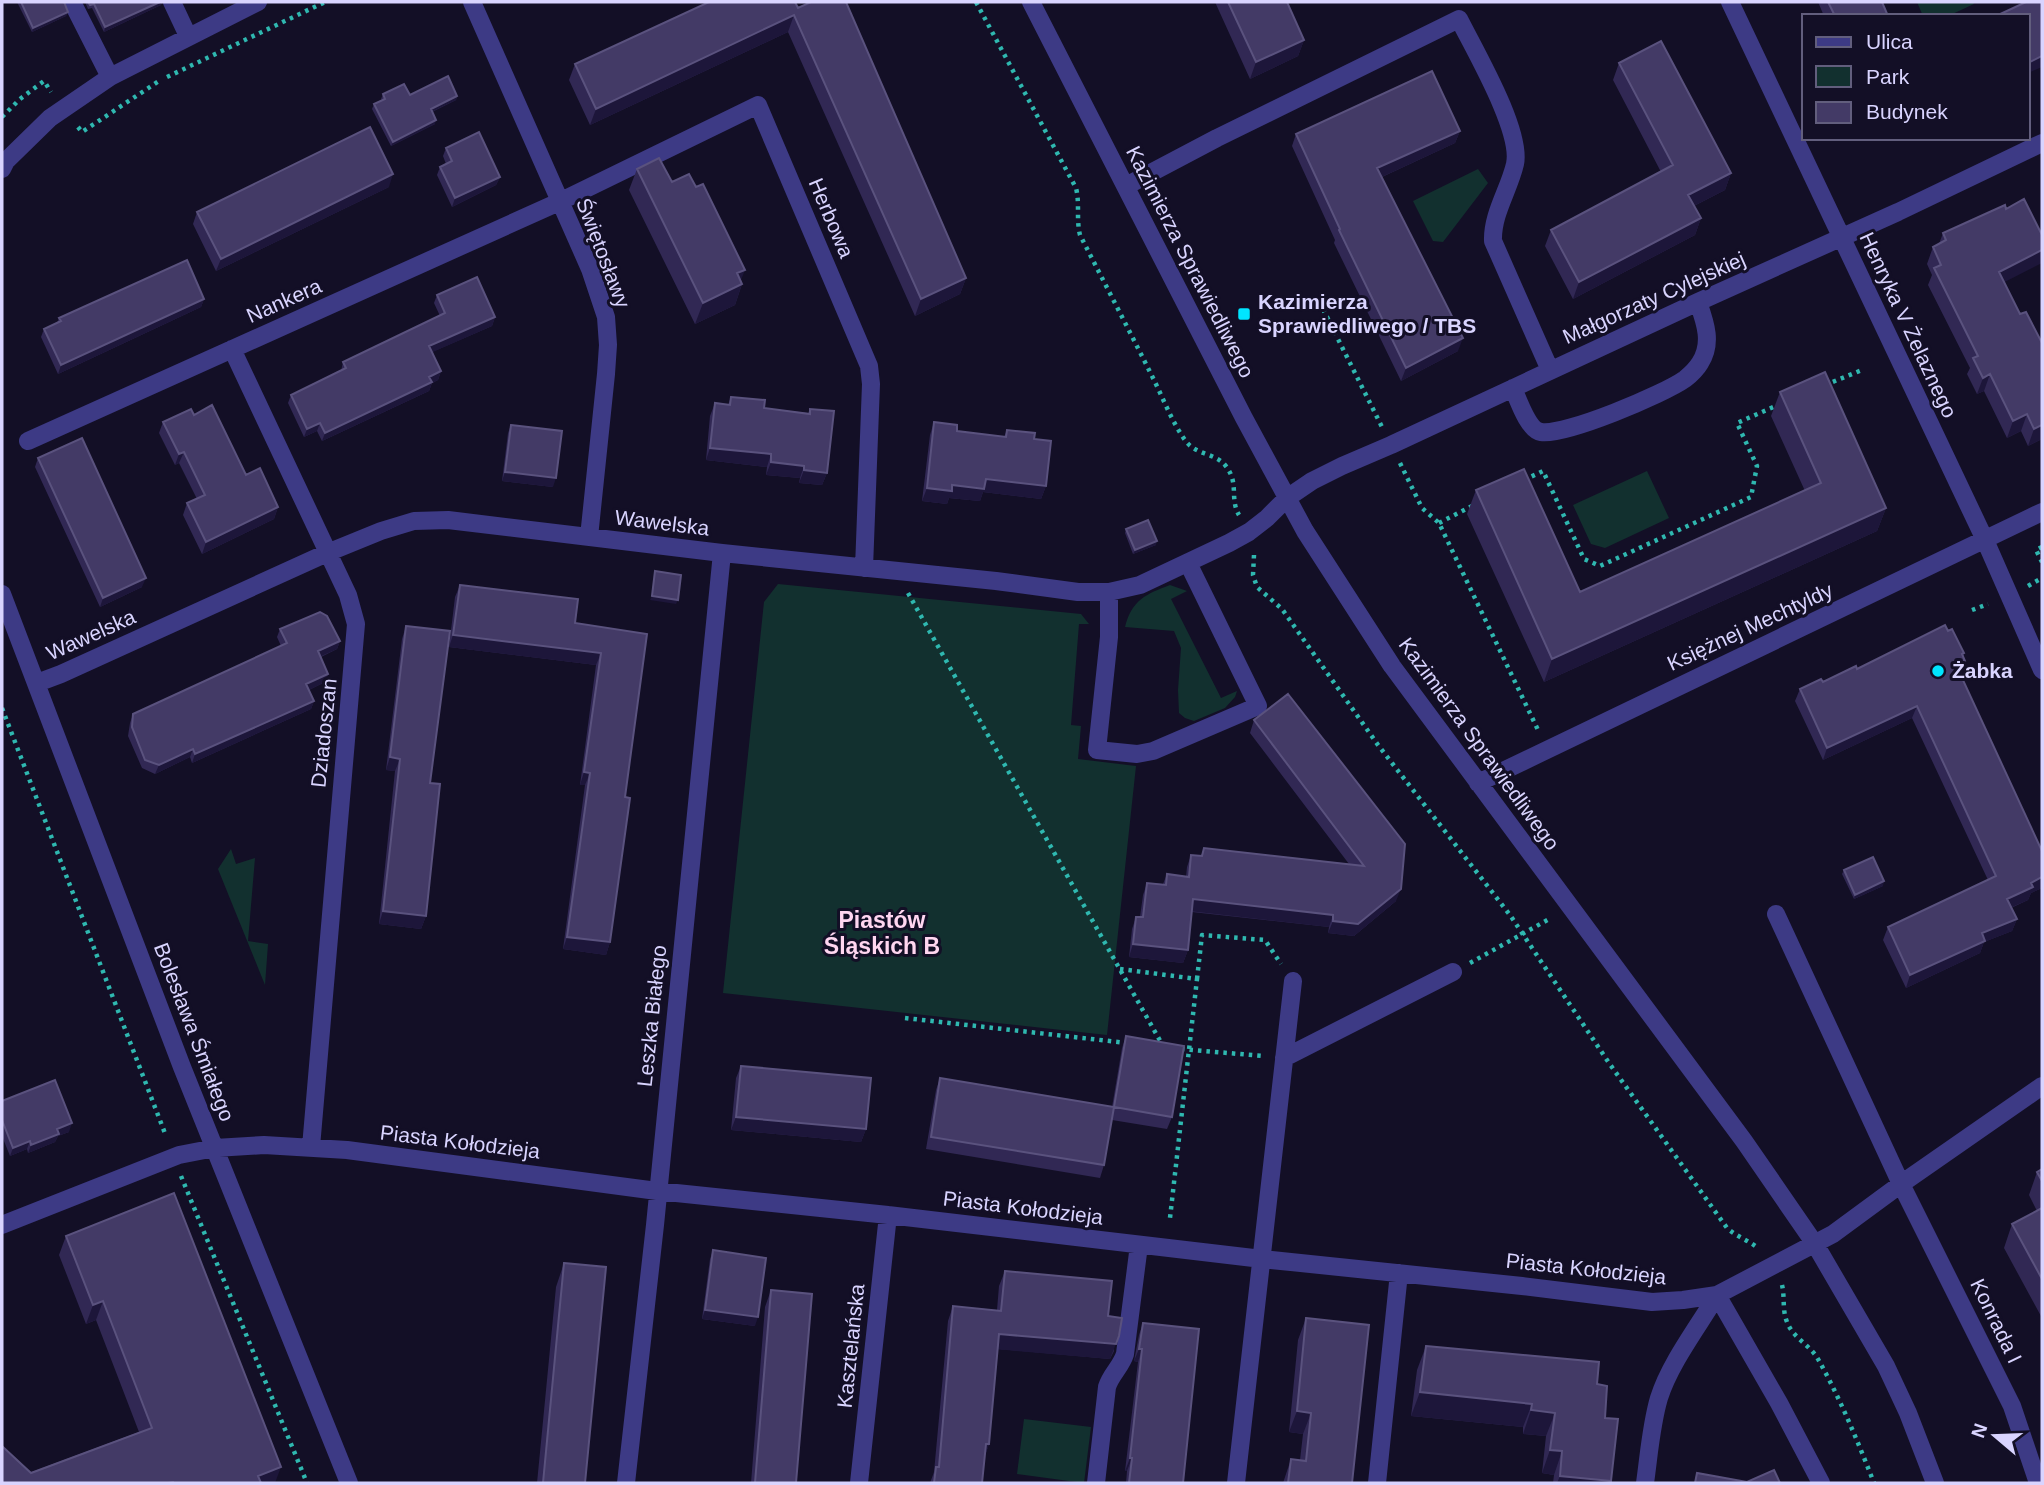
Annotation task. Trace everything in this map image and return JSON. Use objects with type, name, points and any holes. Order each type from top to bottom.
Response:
[{"type":"street","points":[[72,2],[110,77]]},
{"type":"street","points":[[172,2],[188,36]]},
{"type":"street","points":[[2,169],[50,118],[110,77],[258,2]]},
{"type":"street","name":"Świętosławy","points":[[472,2],[590,269],[606,317],[606,374],[589,537]]},
{"type":"street","name":"Kazimierza Sprawiedliwego","points":[[1031,2],[1304,531],[1392,666],[1744,1141],[1815,1244],[1886,1366],[1936,1483]]},
{"type":"street","name":"Henryka V Żelaznego","points":[[1730,2],[1985,540],[2042,670]]},
{"type":"street","points":[[1126,186],[1217,138],[1459,19],[1508,119],[1516,149],[1515,164],[1492,228],[1493,241],[1550,370]]},
{"type":"street","name":"Herbowa","points":[[559,201],[758,105],[869,366],[871,384],[864,568]]},
{"type":"street","name":"Małgorzaty Cylejskiej","points":[[1287,498],[1312,481],[1342,466],[2042,143]]},
{"type":"street","name":"Nankera","points":[[27,441],[559,201]]},
{"type":"street","points":[[1513,388],[1531,426],[1539,432],[1605,417],[1644,399],[1686,378],[1701,362],[1707,343],[1706,324],[1698,302]]},
{"type":"street","name":"Dziadoszan","points":[[232,349],[348,595],[356,624],[311,1147]]},
{"type":"street","name":"Wawelska","points":[[37,683],[327,553],[414,521],[448,520],[722,553],[1078,592],[1109,593],[1140,585],[1249,532],[1287,498]]},
{"type":"street","name":"Księżnej Mechtyldy","points":[[1478,783],[2042,512]]},
{"type":"street","name":"Leszka Białego","points":[[626,1483],[722,553]]},
{"type":"street","points":[[1109,593],[1109,637],[1097,750],[1136,754],[1153,751],[1258,706],[1188,563]]},
{"type":"street","name":"Bolesława Śmiałego","points":[[2,594],[150,982],[349,1483]]},
{"type":"street","name":"Konrada I","points":[[1776,914],[1901,1184],[2012,1406],[2038,1483]]},
{"type":"street","points":[[1284,1058],[1453,972]]},
{"type":"street","points":[[1236,1483],[1293,981]]},
{"type":"street","points":[[1815,1244],[2042,1086]]},
{"type":"street","name":"Piasta Kołodzieja","points":[[2,1225],[173,1157],[215,1148],[264,1144],[311,1147],[657,1191],[888,1214],[1139,1245],[1652,1301],[1717,1295],[1815,1244]]},
{"type":"street","name":"Kasztelańska","points":[[859,1483],[888,1214]]},
{"type":"street","points":[[1096,1483],[1107,1387],[1110,1377],[1122,1364],[1125,1354],[1139,1245]]},
{"type":"street","points":[[1377,1483],[1399,1273]]},
{"type":"street","points":[[1645,1483],[1659,1397],[1673,1368],[1717,1295],[1821,1483]]},
{"type":"path","points":[[976,2],[1076,188],[1080,235],[1167,407],[1193,449],[1218,459],[1225,465],[1235,487],[1236,510],[1253,543],[1253,575],[1257,587],[1282,610],[1378,746],[1523,934],[1609,1063],[1727,1228],[1736,1236],[1751,1242],[1772,1266],[1782,1284],[1784,1308],[1791,1330],[1817,1357],[1843,1409],[1874,1483]]},
{"type":"path","points":[[1323,309],[1422,508],[1439,523],[1538,730]]},
{"type":"path","points":[[1824,386],[1862,370]]},
{"type":"path","points":[[1520,482],[1543,471],[1584,559],[1600,566],[1751,496],[1757,466],[1737,423],[1787,402]]},
{"type":"path","points":[[1439,523],[1474,505]]},
{"type":"path","points":[[2042,547],[2036,550],[2042,562]]},
{"type":"path","points":[[896,572],[1164,1047],[1150,1045]]},
{"type":"path","points":[[2,709],[173,1157],[307,1483]]},
{"type":"path","points":[[1453,972],[1571,907]]},
{"type":"path","points":[[1170,1218],[1202,935],[1265,940],[1293,981]]},
{"type":"path","points":[[1120,968],[1197,979]]},
{"type":"path","points":[[905,1018],[1136,1044]]},
{"type":"path","points":[[1176,1048],[1284,1058]]},
{"type":"green space","points":[[1917,2],[1974,4],[1952,14],[1922,14]]},
{"type":"green space","points":[[1478,169],[1488,183],[1443,242],[1433,241],[1413,201]]},
{"type":"green space","points":[[1647,471],[1669,518],[1605,548],[1591,544],[1573,505]]},
{"type":"green space","points":[[778,584],[1081,614],[1089,624],[1079,624],[1071,725],[1081,726],[1078,759],[1136,766],[1107,1035],[723,993],[764,602]]},
{"type":"green space","points":[[1170,585],[1187,591],[1171,599],[1221,698],[1237,691],[1225,708],[1194,721],[1179,713],[1181,648],[1174,631],[1125,627],[1132,610],[1141,599]]},
{"type":"green space","points":[[231,849],[236,864],[255,858],[248,941],[268,944],[265,985],[218,869]]},
{"type":"green space","points":[[1024,1419],[1091,1427],[1084,1483],[1017,1474]]},
{"type":"building","points":[[21,2],[64,2],[68,12],[33,28]]},
{"type":"building","points":[[88,2],[160,2],[105,27],[94,4],[90,5]]},
{"type":"building","points":[[709,2],[795,2],[798,8],[811,2],[846,2],[966,278],[921,299],[794,15],[596,109],[575,64]]},
{"type":"building","points":[[1228,2],[1287,2],[1304,40],[1256,62]]},
{"type":"building","points":[[1828,2],[1882,2],[1887,14],[1834,14]]},
{"type":"building","points":[[2026,2],[2042,2],[2042,56],[2030,62],[2030,14],[2000,14]]},
{"type":"building","points":[[1661,41],[1731,173],[1688,195],[1701,218],[1579,282],[1551,230],[1673,165],[1619,63]]},
{"type":"building","points":[[1432,71],[1460,131],[1377,168],[1463,338],[1406,368],[1296,134]]},
{"type":"building","points":[[448,76],[457,96],[431,109],[436,120],[393,142],[374,104],[385,99],[383,94],[404,84],[410,95]]},
{"type":"building","points":[[370,127],[393,174],[221,259],[197,212]]},
{"type":"building","points":[[479,132],[500,177],[455,198],[440,167],[452,161],[446,148]]},
{"type":"building","points":[[659,158],[672,182],[689,174],[696,187],[703,184],[745,270],[737,273],[742,284],[703,303],[637,169]]},
{"type":"building","points":[[2024,199],[2042,235],[2042,250],[1999,272],[2020,314],[2026,312],[2042,343],[2042,425],[2034,429],[2027,414],[2013,421],[1990,374],[1983,378],[1973,358],[1978,356],[1934,268],[1941,265],[1933,247],[1946,240],[1943,233],[2005,205],[2006,209]]},
{"type":"building","points":[[187,260],[204,299],[61,365],[44,329],[61,321],[59,318]]},
{"type":"building","points":[[477,277],[495,317],[429,346],[441,371],[429,377],[432,382],[325,433],[320,423],[307,429],[291,395],[346,368],[343,362],[445,313],[437,295]]},
{"type":"building","points":[[1825,372],[1886,508],[1552,659],[1476,490],[1524,469],[1580,592],[1821,483],[1780,392]]},
{"type":"building","points":[[731,397],[765,400],[764,408],[810,414],[810,409],[834,411],[827,473],[804,470],[804,466],[771,462],[771,454],[710,448],[715,403],[730,405]]},
{"type":"building","points":[[212,405],[246,475],[260,468],[278,507],[206,542],[187,503],[205,495],[184,452],[179,454],[163,422],[191,409],[194,415]]},
{"type":"building","points":[[934,422],[957,425],[957,431],[1006,437],[1007,430],[1035,433],[1034,439],[1051,441],[1046,486],[986,479],[984,489],[952,485],[952,491],[927,488]]},
{"type":"building","points":[[511,425],[562,431],[556,478],[505,472]]},
{"type":"building","points":[[82,438],[146,578],[103,598],[38,458]]},
{"type":"building","points":[[1148,520],[1157,541],[1135,550],[1126,529]]},
{"type":"building","points":[[655,571],[681,575],[678,600],[652,596]]},
{"type":"building","points":[[460,585],[578,599],[575,623],[647,634],[625,797],[630,798],[610,942],[567,937],[590,773],[584,772],[601,653],[453,635]]},
{"type":"building","points":[[320,612],[327,616],[340,641],[318,651],[328,674],[306,684],[314,701],[195,754],[193,749],[159,765],[145,760],[132,727],[133,714],[287,643],[280,629]]},
{"type":"building","points":[[1945,625],[1948,631],[1952,629],[1964,653],[1962,654],[1965,661],[1956,665],[2042,851],[2042,877],[2031,883],[2033,887],[2007,899],[2017,919],[1982,933],[1985,941],[1910,975],[1888,927],[1996,876],[1917,706],[1827,748],[1800,689],[1821,679],[1823,682],[1856,666],[1857,669]]},
{"type":"building","points":[[406,626],[450,631],[430,783],[440,784],[426,916],[383,911],[400,759],[390,757]]},
{"type":"building","points":[[1288,694],[1405,844],[1401,889],[1358,924],[1333,921],[1333,915],[1193,899],[1188,950],[1133,944],[1136,917],[1143,917],[1147,883],[1166,885],[1167,874],[1189,877],[1191,855],[1202,856],[1204,848],[1364,866],[1254,720]]},
{"type":"building","points":[[1873,857],[1884,881],[1855,895],[1844,870]]},
{"type":"building","points":[[1126,1036],[1184,1046],[1172,1117],[1114,1107]]},
{"type":"building","points":[[741,1066],[871,1078],[866,1129],[736,1117]]},
{"type":"building","points":[[940,1078],[1114,1107],[1104,1165],[931,1137]]},
{"type":"building","points":[[55,1080],[72,1123],[57,1129],[59,1134],[31,1145],[30,1141],[13,1148],[2,1120],[2,1101]]},
{"type":"building","points":[[174,1193],[281,1467],[258,1476],[261,1483],[2,1483],[2,1446],[31,1473],[152,1428],[103,1301],[93,1305],[66,1236]]},
{"type":"building","points":[[2042,1208],[2042,1279],[2012,1224]]},
{"type":"building","points":[[713,1250],[766,1258],[758,1317],[705,1310]]},
{"type":"building","points":[[564,1263],[606,1267],[585,1483],[543,1483]]},
{"type":"building","points":[[1005,1271],[1112,1281],[1108,1316],[1122,1318],[1119,1336],[1116,1344],[999,1334],[989,1444],[986,1444],[982,1483],[934,1483],[936,1467],[939,1467],[953,1306],[1001,1311]]},
{"type":"building","points":[[771,1290],[812,1294],[796,1483],[755,1483]]},
{"type":"building","points":[[1306,1318],[1369,1325],[1352,1483],[1288,1483],[1291,1459],[1306,1461],[1311,1413],[1297,1411]]},
{"type":"building","points":[[1143,1323],[1199,1329],[1183,1483],[1129,1483]]},
{"type":"building","points":[[1426,1346],[1599,1362],[1597,1384],[1607,1386],[1605,1418],[1618,1419],[1611,1481],[1560,1476],[1562,1451],[1550,1450],[1555,1413],[1531,1410],[1532,1404],[1420,1392]]},
{"type":"building","points":[[1774,1470],[1780,1483],[1695,1483],[1697,1473],[1747,1482]]},
{"type":"place","name":"Kazimierza Sprawiedliwego / TBS","points":[[1244,314]]},
{"type":"place","name":"Żabka","points":[[1938,671]]},
{"type":"district","name":"Piastów Śląskich B","points":[[882,933]]}]
